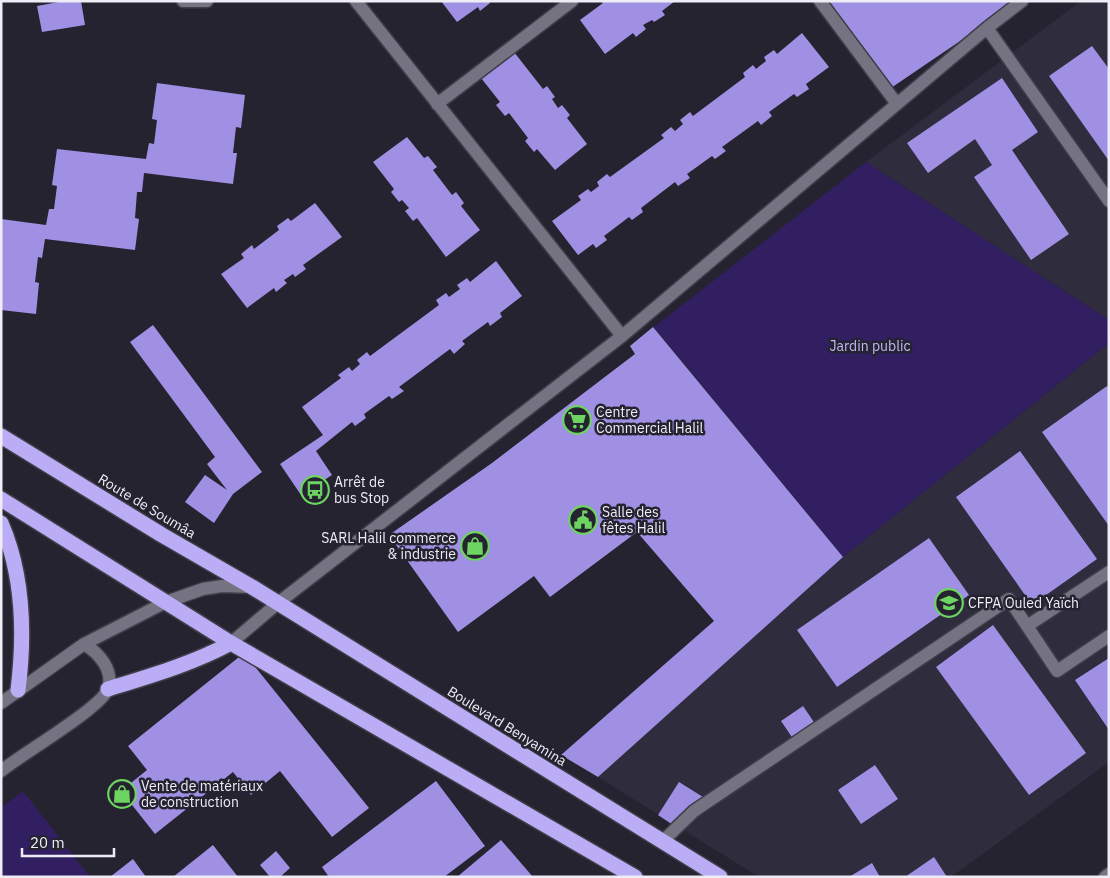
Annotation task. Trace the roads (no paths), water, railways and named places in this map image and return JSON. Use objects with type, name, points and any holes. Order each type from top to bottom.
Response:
[{"type":"highway","name":"Route de Soumâa","points":[[1,436],[162,535],[278,603]]},
{"type":"highway","points":[[1,499],[231,643],[635,877]]},
{"type":"highway","points":[[1,523],[15,566],[22,607],[23,648],[18,690]]},
{"type":"highway","name":"Boulevard Benyamina","points":[[278,603],[720,877]]},
{"type":"highway","points":[[108,689],[177,668],[205,657],[231,643]]},
{"type":"street","points":[[183,1],[207,1]]},
{"type":"street","points":[[356,1],[622,336]]},
{"type":"street","points":[[437,104],[572,1]]},
{"type":"street","points":[[820,1],[897,104]]},
{"type":"street","points":[[231,643],[278,603],[622,336],[987,28],[1022,1]]},
{"type":"street","points":[[987,28],[1109,201]]},
{"type":"street","points":[[1027,626],[1109,572]]},
{"type":"street","points":[[1,703],[84,644],[166,602],[203,589],[222,586],[252,587]]},
{"type":"street","points":[[662,841],[694,811],[1009,599],[1057,670],[1109,636]]},
{"type":"street","points":[[1,771],[88,711],[108,689],[109,678],[101,658],[84,644]]},
{"type":"street","points":[[1105,877],[1109,874]]},
{"type":"place","name":"Centre Commercial Halil","points":[[577,420]]},
{"type":"place","name":"Arrêt de bus Stop","points":[[315,490]]},
{"type":"place","name":"Salle des fêtes Halil","points":[[583,520]]},
{"type":"place","name":"SARL Halil commerce & industrie","points":[[475,546]]},
{"type":"place","name":"CFPA Ouled Yaïch","points":[[949,603]]},
{"type":"place","name":"Vente de matériaux de construction","points":[[122,794]]},
{"type":"park label","name":"Jardin public","points":[[870,346]]}]
